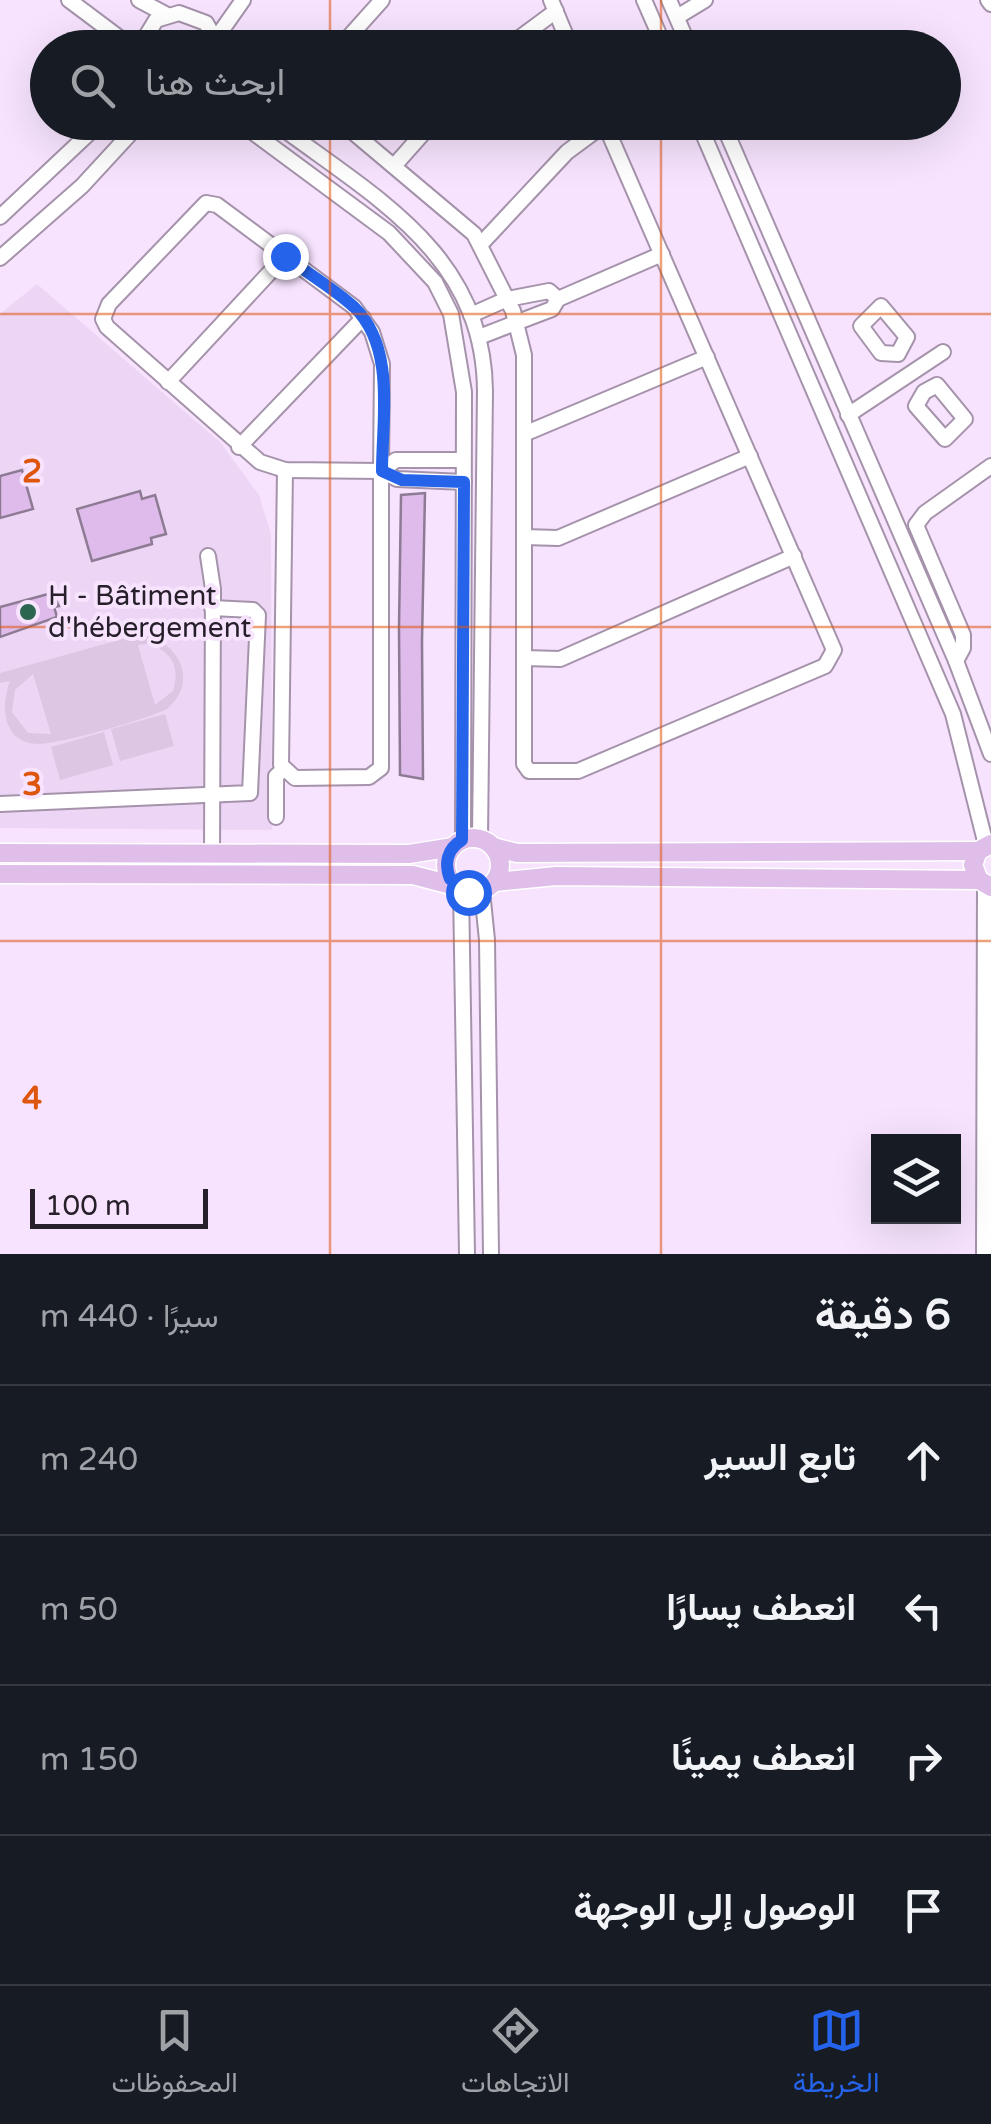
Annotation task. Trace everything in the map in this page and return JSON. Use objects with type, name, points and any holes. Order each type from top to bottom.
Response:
[{"type":"main road","points":[[0,853],[409,854],[472,843],[517,853],[728,855],[985,847]]},
{"type":"main road","points":[[472,843],[500,860],[488,887]]},
{"type":"main road","points":[[458,888],[446,863],[472,843]]},
{"type":"main road","points":[[985,847],[974,866],[985,884]]},
{"type":"main road","points":[[0,874],[412,876],[458,888],[556,876],[985,884]]},
{"type":"street","points":[[69,0],[111,30]]},
{"type":"street","points":[[140,0],[168,15]]},
{"type":"street","points":[[225,30],[243,0]]},
{"type":"street","points":[[355,30],[382,0]]},
{"type":"street","points":[[644,0],[657,30]]},
{"type":"street","points":[[669,0],[682,30]]},
{"type":"street","points":[[677,17],[705,0]]},
{"type":"street","points":[[526,30],[553,6],[564,30]]},
{"type":"street","points":[[146,30],[168,15],[195,9],[210,30]]},
{"type":"street","points":[[0,217],[82,140]]},
{"type":"street","points":[[0,258],[82,186],[124,140]]},
{"type":"street","points":[[263,140],[373,222],[423,267],[450,314],[462,373],[464,639],[472,843]]},
{"type":"street","points":[[298,140],[384,205],[438,254],[456,279],[479,337],[485,380],[482,641],[472,843]]},
{"type":"street","points":[[363,140],[481,244],[516,321],[524,355],[526,768],[549,774],[578,771],[831,660],[830,640],[612,140]]},
{"type":"street","points":[[394,166],[418,140]]},
{"type":"street","points":[[481,244],[582,140]]},
{"type":"street","points":[[706,140],[952,714],[985,847]]},
{"type":"street","points":[[730,140],[956,661],[991,754]]},
{"type":"street","points":[[283,770],[295,778],[351,777],[374,776],[381,768],[382,471],[382,364],[363,318],[217,205],[206,202],[196,208],[104,311],[106,327],[260,462],[284,470],[382,471],[402,480],[464,482]]},
{"type":"street","points":[[373,222],[384,205]]},
{"type":"street","points":[[479,337],[552,309],[558,298],[662,254]]},
{"type":"street","points":[[168,382],[285,256]]},
{"type":"street","points":[[471,314],[508,299],[549,292],[558,298]]},
{"type":"street","points":[[239,447],[363,318]]},
{"type":"street","points":[[848,415],[943,352]]},
{"type":"street","points":[[898,354],[924,392]]},
{"type":"street","points":[[524,434],[707,356]]},
{"type":"street","points":[[524,538],[558,538],[750,456]]},
{"type":"street","points":[[382,471],[396,460],[463,460]]},
{"type":"street","points":[[956,661],[964,638],[916,525],[925,514],[991,466]]},
{"type":"street","points":[[276,817],[276,776],[283,770],[284,470]]},
{"type":"street","points":[[208,556],[212,608],[212,852]]},
{"type":"street","points":[[524,658],[560,660],[794,556]]},
{"type":"street","points":[[0,804],[242,796],[254,789],[258,615],[253,610],[212,608]]},
{"type":"street","points":[[464,639],[482,641]]},
{"type":"street","points":[[984,1254],[985,884]]},
{"type":"street","points":[[488,887],[491,1254]]},
{"type":"street","points":[[458,888],[466,1068],[468,1254]]},
{"type":"street","points":[[466,1068],[488,1068]]},
{"type":"shaded area","points":[[37,284],[221,443],[259,495],[271,534],[272,830],[0,828],[0,314]]},
{"type":"shaded area","points":[[177,624],[179,633],[158,639],[175,654],[183,672],[181,691],[175,700],[156,714],[104,730],[39,744],[18,738],[11,731],[5,712],[10,681],[0,683],[0,673]],"holes":[[[138,645],[162,650],[175,667],[173,691],[155,705]],[[33,674],[51,734],[28,733],[12,712],[15,690]]]},
{"type":"shaded area","points":[[165,714],[174,746],[120,761],[111,729]]},
{"type":"shaded area","points":[[104,732],[113,765],[60,780],[51,747]]},
{"type":"building","points":[[22,470],[33,509],[0,518],[0,476]]},
{"type":"building","points":[[140,491],[142,499],[155,495],[166,534],[151,538],[152,544],[92,561],[77,509]]},
{"type":"building","points":[[425,493],[423,779],[400,775],[399,628],[401,495]]},
{"type":"building","name":"H - Bâtiment d'hébergement","points":[[52,593],[59,606],[54,607],[57,617],[0,637],[0,607]]},
{"type":"place","name":"H - Bâtiment d'hébergement","points":[[28,612]]},
{"type":"route","points":[[285,256],[354,307],[372,332],[382,364],[382,471],[402,480],[464,482],[462,840],[448,854],[446,863],[455,886],[468,892]]}]
